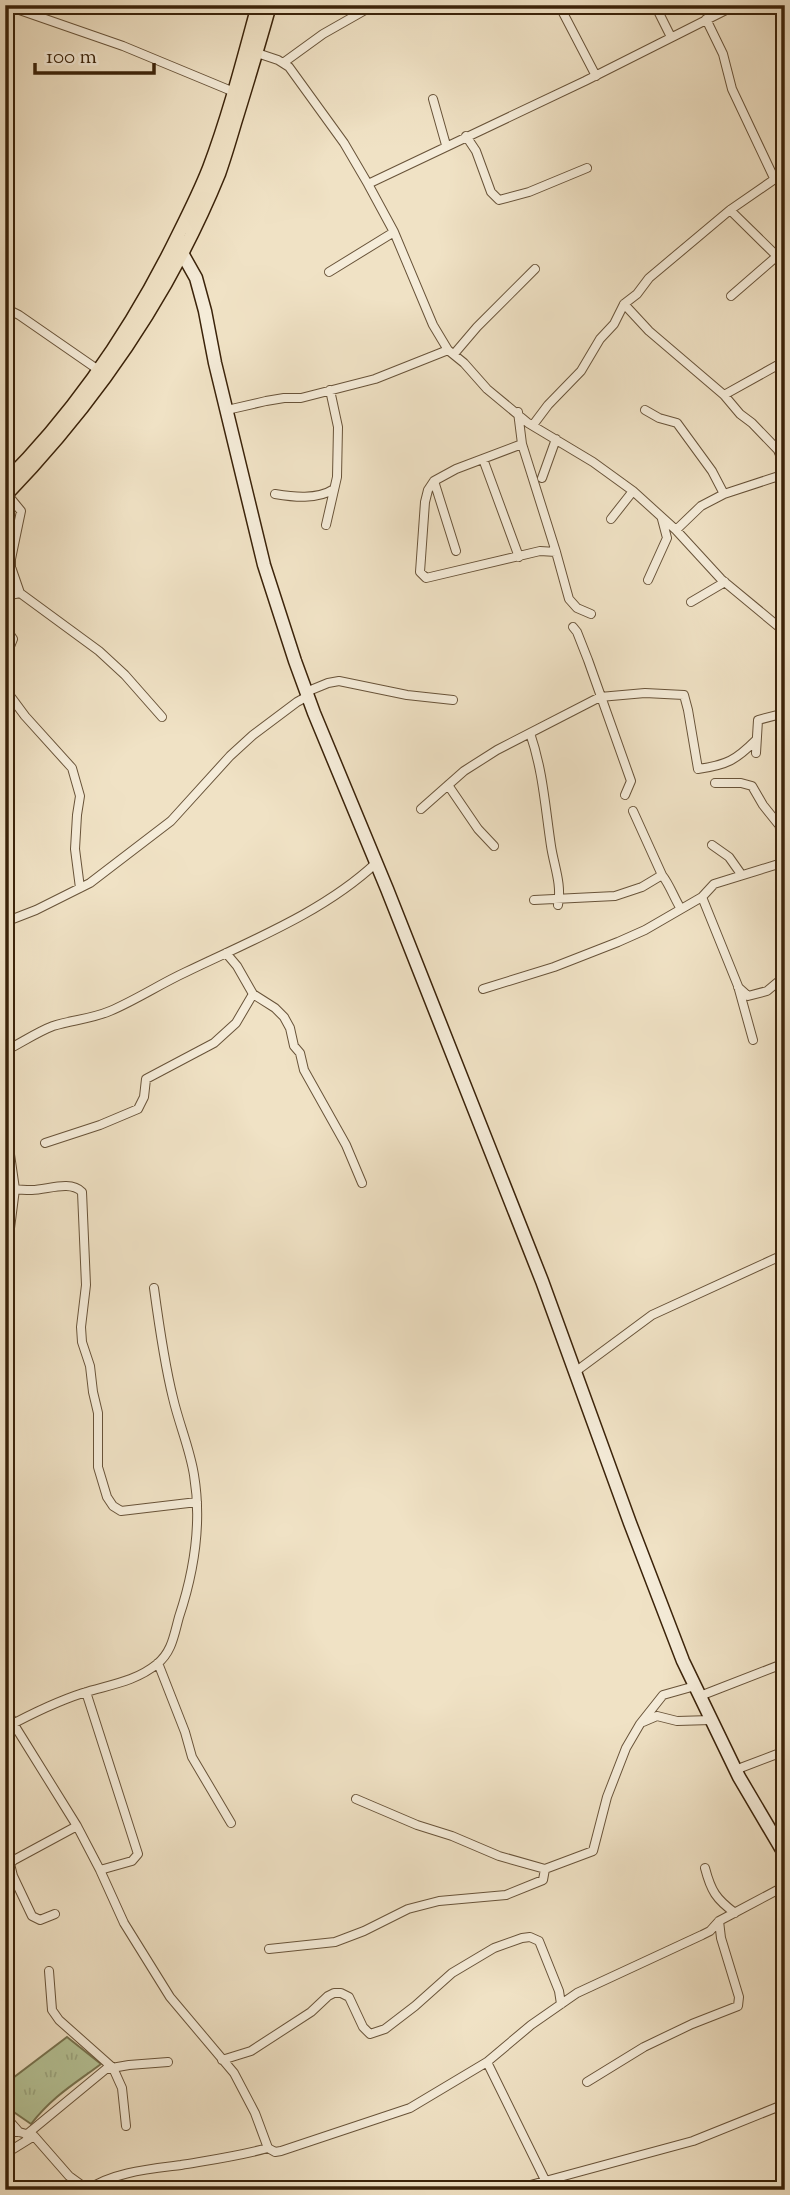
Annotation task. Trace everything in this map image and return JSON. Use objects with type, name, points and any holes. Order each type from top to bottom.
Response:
[{"type":"main road","points":[[6,491],[120,339],[162,267],[178,246],[209,168],[258,5]]},
{"type":"main road","points":[[6,491],[78,415],[130,343],[178,246],[219,172],[270,5]]},
{"type":"street","points":[[5,5],[123,46],[234,92]]},
{"type":"street","points":[[283,63],[323,34],[374,5]]},
{"type":"street","points":[[559,5],[596,76]]},
{"type":"street","points":[[655,5],[671,37]]},
{"type":"street","points":[[368,184],[596,76],[736,5]]},
{"type":"street","points":[[706,19],[723,54],[732,89],[774,178]]},
{"type":"street","points":[[257,53],[289,67],[344,143],[394,232],[433,325],[451,352],[487,388],[533,425],[633,491],[676,530],[725,582],[785,632]]},
{"type":"street","points":[[433,99],[446,145]]},
{"type":"street","points":[[466,136],[476,151],[491,192],[499,200],[529,192],[587,168]]},
{"type":"street","points":[[533,425],[581,371],[600,339],[614,324],[624,304],[637,294],[649,278],[730,210],[785,172]]},
{"type":"street","points":[[730,210],[785,264]]},
{"type":"street","points":[[330,272],[394,232]]},
{"type":"street","points":[[178,246],[196,278],[264,565],[307,694],[542,1281],[683,1661],[735,1770],[785,1855]]},
{"type":"street","points":[[731,296],[776,257]]},
{"type":"street","points":[[227,410],[284,398],[302,398],[376,379],[451,352],[535,269]]},
{"type":"street","points":[[624,304],[649,331],[724,395],[778,450],[785,467]]},
{"type":"street","points":[[5,308],[97,369]]},
{"type":"street","points":[[724,395],[785,361]]},
{"type":"street","points":[[326,525],[337,477],[338,427],[330,390]]},
{"type":"street","points":[[645,410],[659,418],[677,423],[712,471],[724,494]]},
{"type":"street","points":[[518,412],[522,444],[569,600],[577,608],[591,614]]},
{"type":"street","points":[[542,478],[556,439]]},
{"type":"street","points":[[522,444],[445,474],[434,481],[425,502],[420,566],[423,576],[426,578],[540,551],[556,552]]},
{"type":"street","points":[[483,459],[519,557]]},
{"type":"street","points":[[676,530],[701,506],[724,494],[785,474]]},
{"type":"street","points":[[434,481],[456,551]]},
{"type":"street","points":[[275,494],[312,496],[334,489]]},
{"type":"street","points":[[6,491],[21,511],[11,567],[20,593],[99,651],[125,675],[162,717]]},
{"type":"street","points":[[611,519],[633,491]]},
{"type":"street","points":[[648,580],[667,538],[662,519]]},
{"type":"street","points":[[691,602],[725,582]]},
{"type":"street","points":[[5,596],[20,593]]},
{"type":"street","points":[[5,627],[13,639],[5,659]]},
{"type":"street","points":[[573,627],[578,632],[631,781],[625,795]]},
{"type":"street","points":[[5,922],[90,883],[172,821],[253,734],[307,694],[326,684],[339,681],[407,695],[453,700]]},
{"type":"street","points":[[5,689],[25,716],[72,768],[80,796],[75,849],[80,888]]},
{"type":"street","points":[[421,809],[464,771],[497,750],[600,697],[684,695],[698,768],[713,767],[737,759],[756,740]]},
{"type":"street","points":[[756,753],[758,720],[785,713]]},
{"type":"street","points":[[530,733],[541,770],[552,856],[559,878],[558,902]]},
{"type":"street","points":[[715,783],[741,783],[752,786],[779,825],[785,842]]},
{"type":"street","points":[[448,785],[478,829],[495,846]]},
{"type":"street","points":[[633,811],[662,875],[669,883],[672,895],[681,909]]},
{"type":"street","points":[[712,845],[729,857],[741,874]]},
{"type":"street","points":[[483,989],[582,957],[645,930],[702,897],[714,884],[785,862]]},
{"type":"street","points":[[5,1051],[52,1027],[88,1019],[112,1010],[226,953],[317,906],[345,889],[376,863]]},
{"type":"street","points":[[534,900],[558,902],[615,896],[642,887],[662,875]]},
{"type":"street","points":[[702,897],[738,986],[752,1040]]},
{"type":"street","points":[[226,953],[253,994],[275,1007],[284,1017],[294,1046],[300,1053],[304,1070],[346,1144],[362,1184]]},
{"type":"street","points":[[738,986],[748,996],[767,991],[785,976]]},
{"type":"street","points":[[45,1143],[138,1109],[144,1097],[146,1079],[214,1043],[236,1023],[253,994]]},
{"type":"street","points":[[5,1120],[15,1189],[5,1267]]},
{"type":"street","points":[[15,1189],[69,1186],[82,1192],[86,1285],[82,1342],[90,1366],[98,1413],[98,1467],[107,1497],[113,1506],[121,1511],[197,1502]]},
{"type":"street","points":[[575,1372],[652,1315],[785,1254]]},
{"type":"street","points":[[9,1726],[41,1709],[130,1679],[158,1663],[170,1650],[190,1581],[196,1543],[197,1502],[194,1475],[164,1359],[154,1288]]},
{"type":"street","points":[[158,1663],[186,1732],[192,1757],[231,1822]]},
{"type":"street","points":[[356,1799],[499,1857],[545,1869],[593,1852],[607,1797],[626,1748],[640,1724],[663,1695],[697,1691],[785,1663]]},
{"type":"street","points":[[86,1692],[138,1854],[132,1861],[100,1870]]},
{"type":"street","points":[[5,1706],[9,1726],[77,1826],[124,1923],[170,1997],[234,2073],[268,2148],[275,2152],[410,2108],[487,2062],[570,1997],[710,1931],[719,1921],[785,1886]]},
{"type":"street","points":[[640,1724],[656,1716],[677,1721],[711,1720]]},
{"type":"street","points":[[735,1770],[785,1751]]},
{"type":"street","points":[[55,1914],[40,1920],[32,1916],[10,1864],[77,1826]]},
{"type":"street","points":[[705,1868],[709,1884],[719,1901],[735,1913]]},
{"type":"street","points":[[269,1949],[335,1942],[408,1909],[439,1901],[506,1895],[543,1880],[545,1869]]},
{"type":"street","points":[[587,2082],[644,2047],[738,2006],[739,1997],[721,1938],[719,1921]]},
{"type":"street","points":[[710,1931],[721,1938]]},
{"type":"street","points":[[222,2060],[251,2051],[311,2012],[334,1993],[349,1997],[363,2027],[370,2034],[380,2032],[452,1973],[494,1948],[522,1938],[530,1937],[539,1941],[559,1991],[561,2004]]},
{"type":"street","points":[[49,1970],[52,2010],[59,2020],[113,2068],[122,2088],[126,2126]]},
{"type":"street","points":[[559,1991],[570,1997]]},
{"type":"street","points":[[5,2154],[106,2070],[129,2064],[168,2062]]},
{"type":"street","points":[[487,2062],[546,2182]]},
{"type":"street","points":[[512,2190],[693,2141],[785,2104]]},
{"type":"street","points":[[5,2116],[69,2176],[87,2189],[106,2179],[144,2170],[268,2148]]},
{"type":"street","points":[[5,2132],[27,2134]]},
{"type":"green space","points":[[67,2037],[101,2064],[55,2098],[31,2124],[5,2106],[5,2084]]}]
